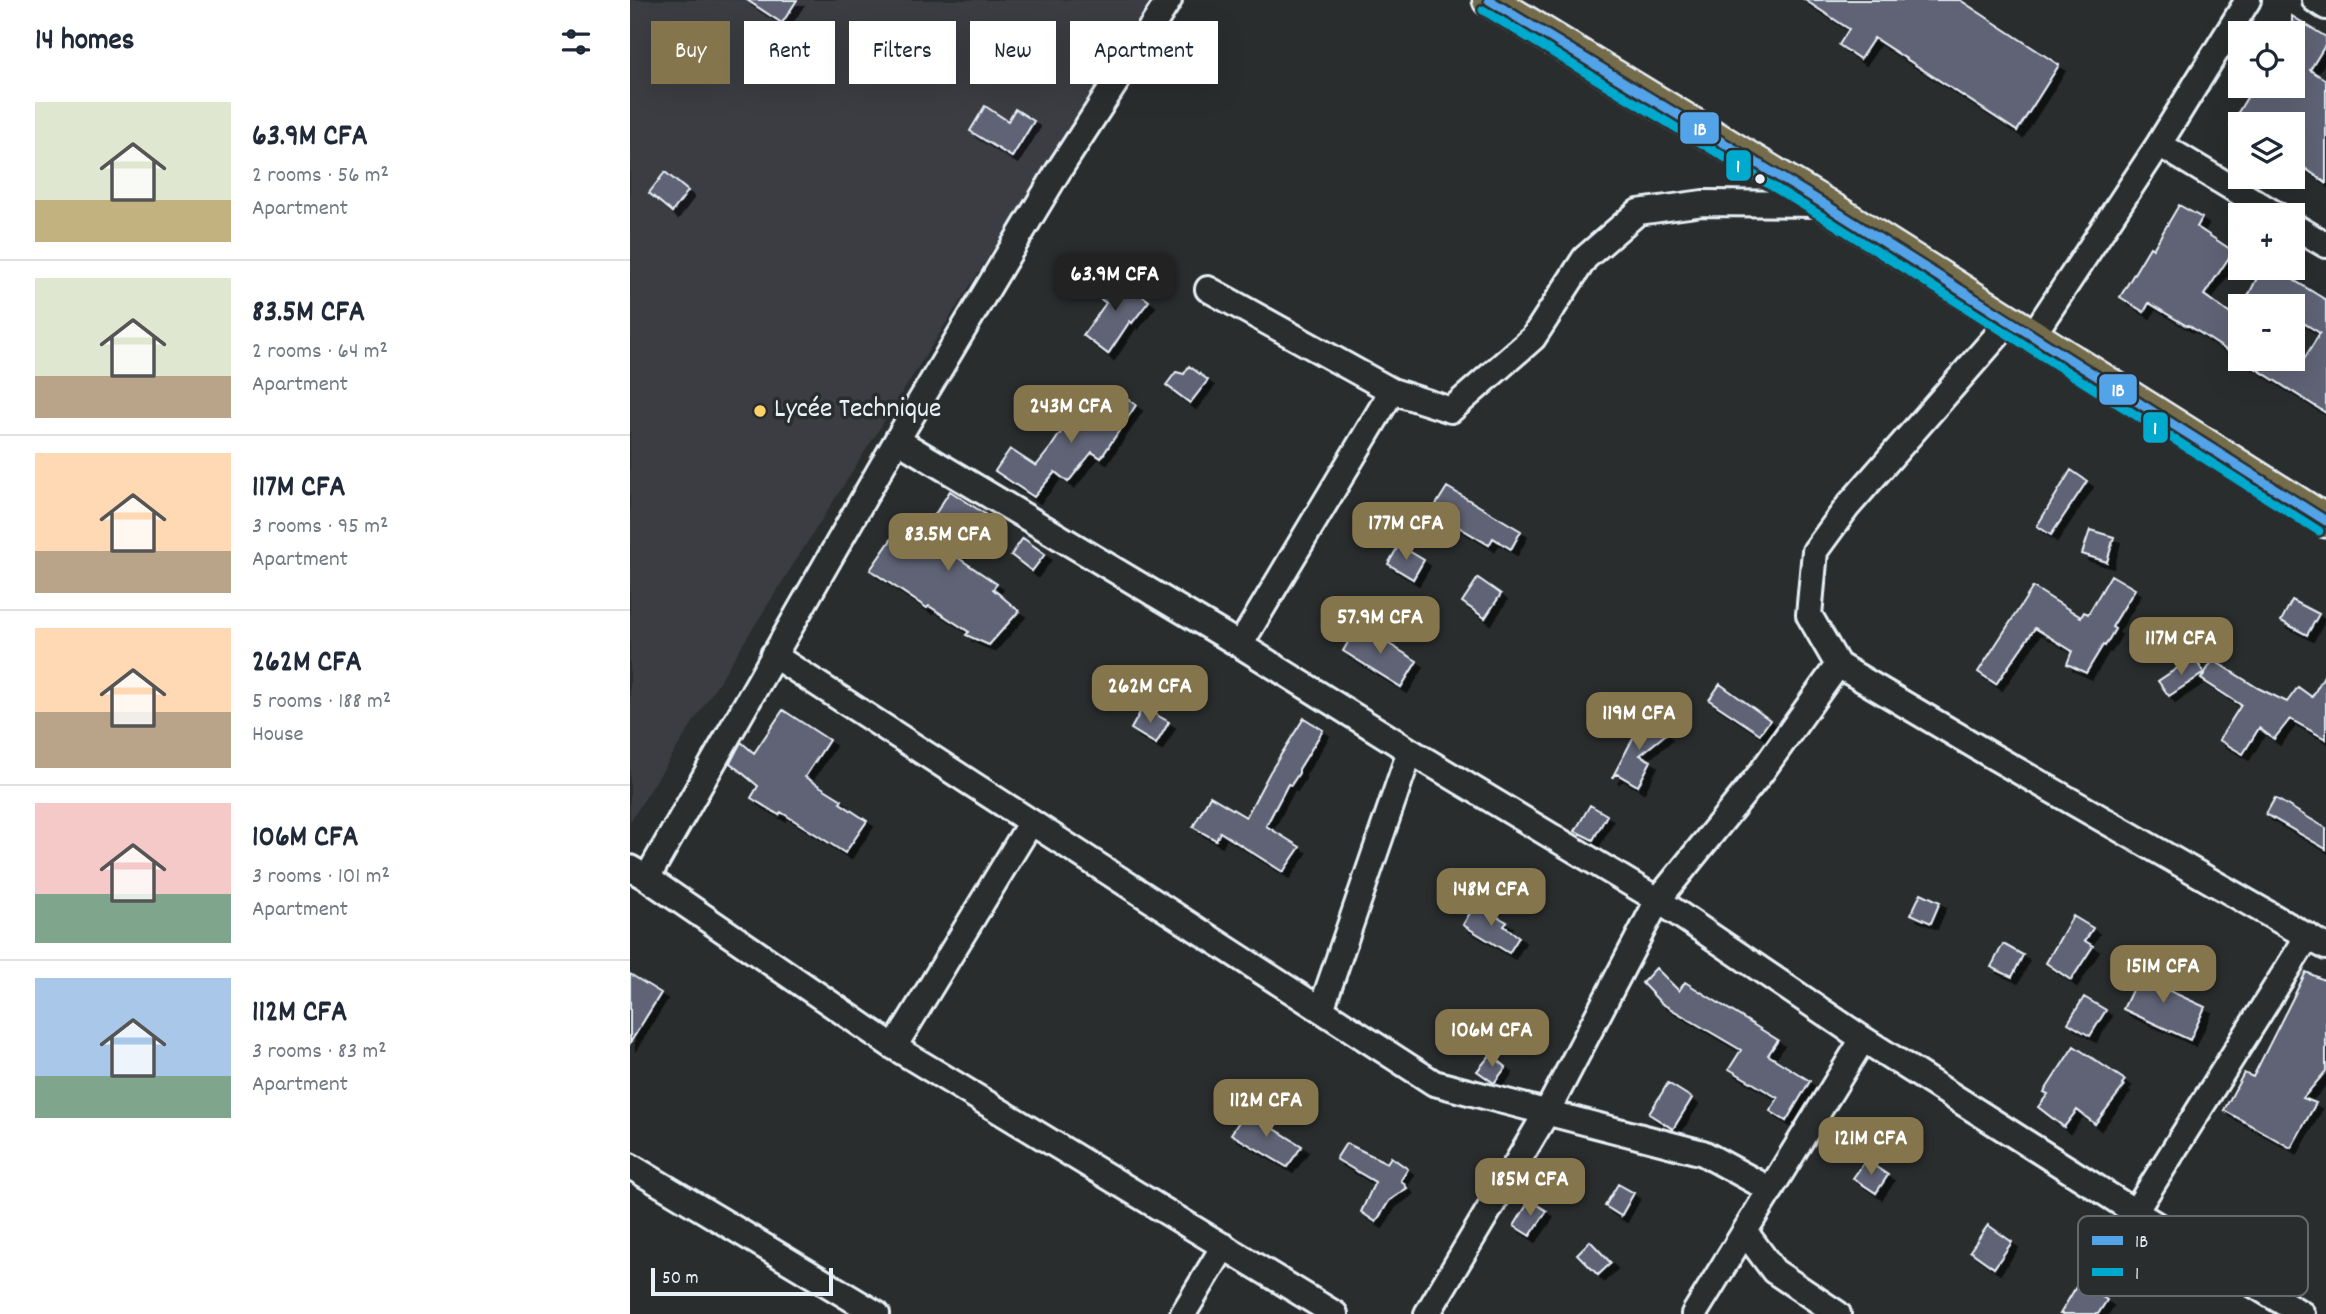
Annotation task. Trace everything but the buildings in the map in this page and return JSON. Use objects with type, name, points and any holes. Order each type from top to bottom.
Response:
[{"type":"main road","points":[[1489,0],[1824,204],[2326,521]]},
{"type":"street","points":[[1169,0],[1057,173],[897,440],[773,655],[639,873],[894,1047],[1335,1314]]},
{"type":"street","points":[[2134,1212],[2317,941],[1838,665],[1809,615],[1815,551],[1849,506],[2021,329],[2159,144],[2248,0]]},
{"type":"street","points":[[2315,0],[2326,7]]},
{"type":"street","points":[[2159,144],[2257,203]]},
{"type":"street","points":[[1208,289],[1392,391],[1451,410],[1533,338],[1585,258],[1638,212],[1703,203],[1824,204]]},
{"type":"street","points":[[2305,233],[2326,245]]},
{"type":"street","points":[[1240,645],[1392,391]]},
{"type":"street","points":[[897,440],[1658,900],[1863,1039],[2141,1216]]},
{"type":"street","points":[[773,655],[1434,1083],[1703,1153],[1770,1190]]},
{"type":"street","points":[[1427,1314],[1547,1112],[1658,900],[1760,774],[1838,665]]},
{"type":"street","points":[[1321,1010],[1410,751]]},
{"type":"street","points":[[894,1047],[1031,822]]},
{"type":"street","points":[[1694,1314],[1863,1039]]},
{"type":"street","points":[[630,1166],[877,1314]]},
{"type":"street","points":[[1745,1232],[1774,1271],[1838,1314]]},
{"type":"street","points":[[1184,1314],[1224,1247]]},
{"type":"street","points":[[2272,1296],[2302,1314]]},
{"type":"shaded area","name":"Lycée Technique","points":[[630,0],[1151,0],[1138,21],[1070,21],[1070,84],[1098,84],[630,822]]},
{"type":"transit line","name":"1B","points":[[1489,0],[1824,204],[2326,521]]},
{"type":"transit line","name":"1","points":[[1483,10],[1818,214],[2319,531]]},
{"type":"place","name":"Lycée Technique","points":[[760,411]]}]
